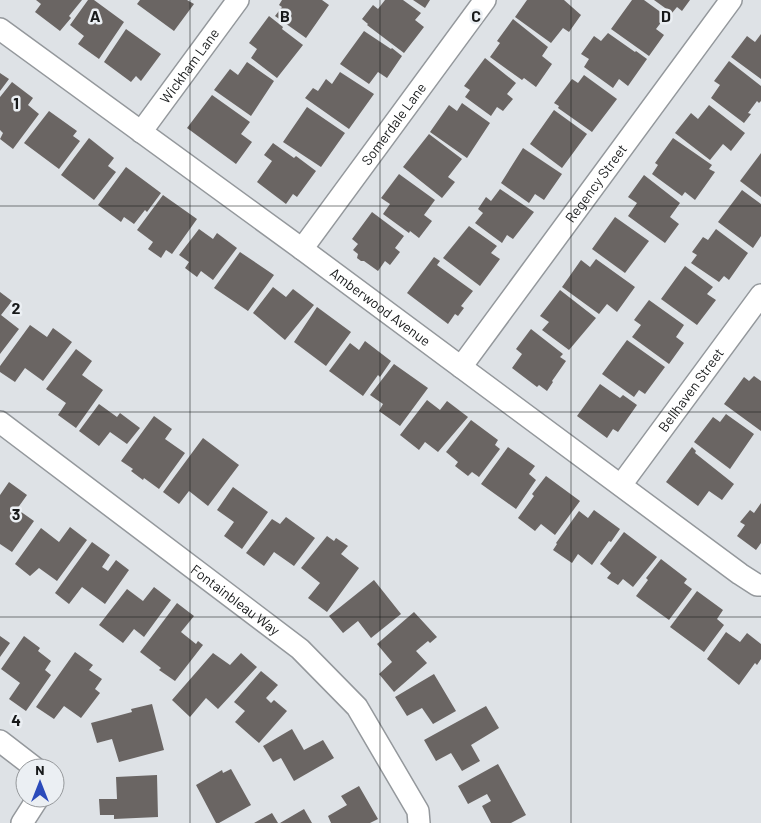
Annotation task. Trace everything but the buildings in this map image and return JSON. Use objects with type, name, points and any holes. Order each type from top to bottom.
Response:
[{"type":"street","name":"Wickham Lane","points":[[141,132],[238,0]]},
{"type":"street","name":"Somerdale Lane","points":[[302,249],[485,0]]},
{"type":"street","name":"Regency Street","points":[[460,367],[731,0]]},
{"type":"street","name":"Amberwood Avenue","points":[[0,30],[302,249],[740,574],[761,585]]},
{"type":"street","name":"Bellhaven Street","points":[[621,485],[761,296]]},
{"type":"street","name":"Fontainbleau Way","points":[[0,422],[300,649],[357,707],[418,811],[420,823]]},
{"type":"street","points":[[0,741],[22,758]]},
{"type":"street","points":[[22,823],[32,808]]}]
